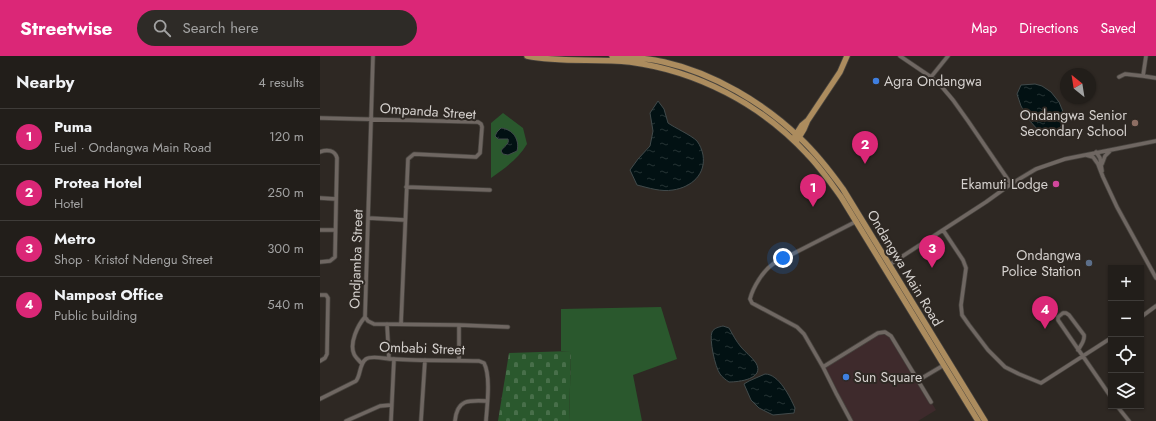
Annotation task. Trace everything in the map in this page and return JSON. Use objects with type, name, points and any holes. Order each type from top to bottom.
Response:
[{"type":"main road","points":[[527,56],[542,59],[577,58],[628,62],[673,72],[703,82],[738,99],[796,138]]},
{"type":"main road","points":[[563,56],[569,56]]},
{"type":"main road","points":[[612,56],[636,57],[663,61],[706,76],[734,90],[775,116],[796,138]]},
{"type":"main road","points":[[796,138],[804,129],[808,120],[840,72],[847,56]]},
{"type":"main road","name":"Ondangwa Main Road","points":[[796,138],[890,265],[985,421]]},
{"type":"main road","name":"Ondangwa Main Road","points":[[858,220],[884,268],[978,421]]},
{"type":"street","name":"Ondjamba Street","points":[[373,56],[365,317],[368,321],[374,324],[508,327]]},
{"type":"street","points":[[900,56],[931,77],[942,87],[953,100],[1011,184]]},
{"type":"street","points":[[1143,76],[1146,56]]},
{"type":"street","points":[[931,77],[947,57]]},
{"type":"street","points":[[1119,77],[1125,74],[1156,78]]},
{"type":"street","name":"Ompanda Street","points":[[320,118],[371,118],[478,122],[481,124],[480,153],[476,157],[414,154],[410,156],[407,162],[401,324]]},
{"type":"street","points":[[884,268],[1011,184],[1046,165],[1096,152],[1155,141],[1156,146]]},
{"type":"street","points":[[320,152],[327,150],[332,151],[337,156],[335,257],[330,261],[320,262]]},
{"type":"street","points":[[1102,165],[1105,156],[1111,150]]},
{"type":"street","points":[[1096,152],[1102,165],[1103,177]]},
{"type":"street","points":[[1085,155],[1093,157],[1097,162],[1121,214],[1156,278]]},
{"type":"street","points":[[406,187],[490,190]]},
{"type":"street","points":[[320,198],[336,199]]},
{"type":"street","points":[[368,218],[405,220]]},
{"type":"street","points":[[851,421],[836,394],[824,367],[804,334],[797,327],[752,303],[750,299],[766,270],[773,264],[858,220]]},
{"type":"street","points":[[320,230],[335,230]]},
{"type":"street","points":[[943,230],[963,260],[966,268],[960,305],[962,315],[988,350],[1005,367],[1041,383],[1108,340]]},
{"type":"street","points":[[320,295],[328,298],[327,354],[325,358],[320,361]]},
{"type":"street","points":[[1144,315],[1156,306]]},
{"type":"street","points":[[1078,350],[1084,341],[1084,335],[1069,315],[1066,313],[1060,314],[1058,320],[1078,350],[1082,356],[1108,392]]},
{"type":"street","points":[[362,364],[354,356],[352,346],[356,331],[365,317]]},
{"type":"street","points":[[387,324],[389,359]]},
{"type":"street","points":[[459,325],[459,360]]},
{"type":"street","points":[[824,367],[878,333],[885,332],[891,336],[931,402]]},
{"type":"street","name":"Ombabi Street","points":[[320,399],[356,381],[362,364],[370,357],[389,359],[479,361],[484,363],[487,368],[488,376],[486,421]]},
{"type":"street","points":[[391,421],[394,359]]},
{"type":"street","points":[[421,421],[425,360]]},
{"type":"street","points":[[918,381],[949,362]]},
{"type":"street","points":[[455,421],[455,416],[462,404],[466,401],[487,401]]},
{"type":"street","points":[[346,421],[380,406],[391,405]]},
{"type":"street","points":[[1119,409],[1128,421]]},
{"type":"shaded area","points":[[885,332],[891,336],[936,410],[918,421],[851,421],[823,367],[878,333]]},
{"type":"green space","points":[[503,113],[523,128],[527,144],[515,159],[491,178],[491,123]]},
{"type":"green space","points":[[661,307],[677,359],[633,375],[642,421],[569,421],[571,351],[561,351],[561,309]]},
{"type":"green space","points":[[571,351],[569,421],[498,421],[509,353]]},
{"type":"water","points":[[1035,84],[1042,86],[1051,92],[1059,102],[1064,114],[1063,124],[1058,130],[1048,134],[1039,131],[1029,120],[1021,106],[1017,94],[1021,85]]},
{"type":"water","points":[[658,101],[664,109],[668,123],[697,141],[703,155],[700,174],[692,183],[673,190],[660,190],[637,185],[630,170],[650,146],[653,131],[650,113]]},
{"type":"water","points":[[501,128],[509,130],[515,136],[518,147],[517,151],[508,155],[503,154],[501,151],[507,144],[508,139],[498,139],[495,136]]},
{"type":"water","points":[[723,326],[729,328],[739,345],[756,363],[758,368],[757,373],[754,376],[744,380],[729,382],[720,374],[713,353],[711,336],[714,330]]},
{"type":"water","points":[[765,374],[775,378],[783,387],[795,408],[794,413],[773,415],[759,408],[751,400],[744,384]]},
{"type":"place","name":"Agra Ondangwa","points":[[876,81]]},
{"type":"place","name":"Ondangwa Senior Secondary School","points":[[1135,123]]},
{"type":"place","name":"Protea Hotel","points":[[865,164]]},
{"type":"place","name":"Ekamuti Lodge","points":[[1056,184]]},
{"type":"place","name":"Puma","points":[[813,207]]},
{"type":"place","name":"Ondangwa Police Station","points":[[1089,263]]},
{"type":"place","name":"Metro","points":[[932,268]]},
{"type":"place","name":"Nampost Office","points":[[1045,329]]},
{"type":"place","name":"Sun Square","points":[[846,377]]}]
